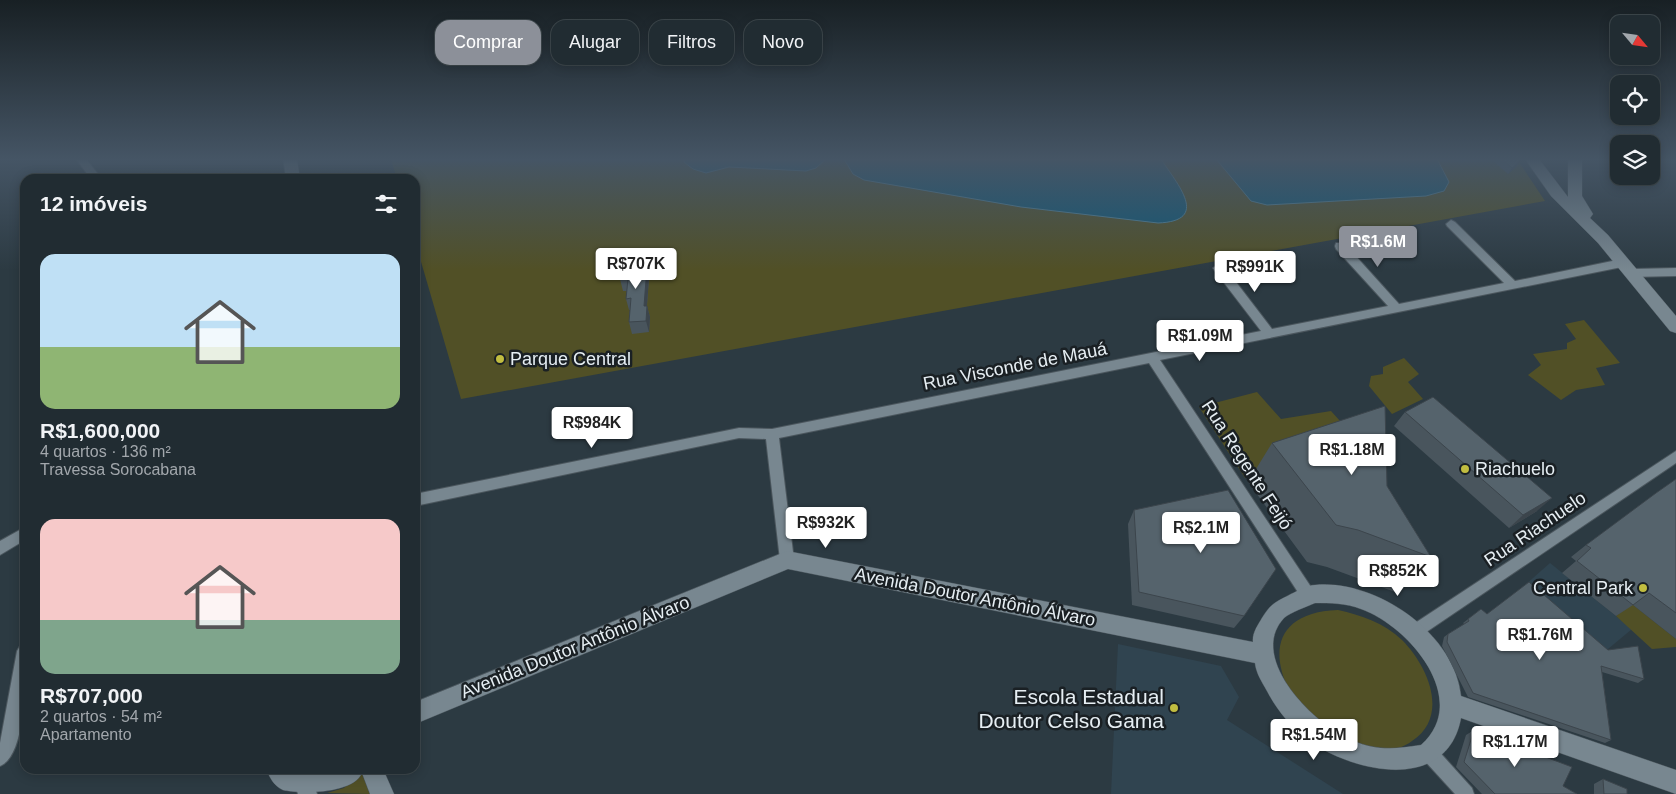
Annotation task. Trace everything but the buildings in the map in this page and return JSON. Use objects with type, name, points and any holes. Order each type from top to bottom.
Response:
[{"type":"street","points":[[1559,196],[1603,239],[1676,327]]},
{"type":"street","points":[[1575,196],[1603,239]]},
{"type":"street","points":[[1451,224],[1513,285]]},
{"type":"street","points":[[1340,246],[1396,308]]},
{"type":"street","points":[[1219,268],[1270,334]]},
{"type":"street","name":"Rua Visconde de Mauá","points":[[420,499],[738,433],[772,434],[1513,285],[1627,268],[1676,272]]},
{"type":"street","name":"Rua Regente Feijó","points":[[1152,358],[1308,595]]},
{"type":"street","points":[[772,434],[787,560]]},
{"type":"street","name":"Rua Riachuelo","points":[[1414,632],[1676,456]]},
{"type":"street","points":[[0,549],[20,536]]},
{"type":"street","name":"Avenida Doutor Antônio Álvaro","points":[[420,711],[787,560],[1263,654]]},
{"type":"street","points":[[1340,594],[1368,602],[1395,616],[1414,632],[1439,665],[1447,684],[1450,703],[1446,730],[1437,745],[1429,753],[1405,764],[1385,765],[1354,760],[1324,746],[1297,724],[1280,703],[1268,680],[1263,654],[1265,634],[1273,617],[1286,604],[1308,595],[1340,594]]},
{"type":"street","points":[[4,752],[20,675]]},
{"type":"street","points":[[1450,703],[1676,782]]},
{"type":"street","points":[[1429,753],[1466,794]]},
{"type":"street","points":[[281,774],[286,783],[302,792],[328,786],[345,774]]},
{"type":"street","points":[[374,774],[382,794]]},
{"type":"shaded area","name":"Parque Central","points":[[420,196],[1542,196],[1545,201],[461,399],[420,258]]},
{"type":"shaded area","points":[[1584,320],[1620,363],[1596,368],[1605,385],[1576,390],[1561,400],[1528,375],[1541,365],[1533,354],[1567,349],[1567,343],[1576,339],[1565,324]]},
{"type":"shaded area","points":[[1404,358],[1419,374],[1408,382],[1423,399],[1392,414],[1369,386],[1371,376],[1383,374],[1383,367]]},
{"type":"shaded area","points":[[1257,392],[1281,419],[1331,411],[1359,442],[1245,478],[1199,407]]},
{"type":"shaded area","points":[[1550,563],[1632,629],[1602,654],[1524,586]]},
{"type":"shaded area","points":[[1618,593],[1676,639],[1676,647],[1652,649],[1616,616],[1624,610]]},
{"type":"shaded area","points":[[1338,610],[1372,620],[1395,634],[1420,663],[1427,677],[1431,691],[1432,705],[1430,718],[1424,731],[1402,747],[1387,751],[1377,750],[1347,742],[1320,729],[1299,707],[1288,688],[1281,669],[1280,652],[1283,636],[1294,623],[1312,614]]},
{"type":"shaded area","name":"Escola Estadual Doutor Celso Gama","points":[[1118,644],[1221,666],[1239,697],[1227,720],[1343,794],[1111,794]]},
{"type":"shaded area","points":[[357,774],[362,774],[370,794],[327,793],[344,788]]},
{"type":"water","points":[[957,196],[1183,196],[1186,208],[1183,216],[1174,221],[1158,223],[1021,207]]},
{"type":"water","points":[[1247,196],[1425,196],[1267,205],[1251,201]]},
{"type":"place","name":"Parque Central","points":[[500,359]]},
{"type":"place","name":"Riachuelo","points":[[1465,469]]},
{"type":"place","name":"Central Park","points":[[1643,588]]},
{"type":"place","name":"Escola Estadual Doutor Celso Gama","points":[[1174,708]]}]
